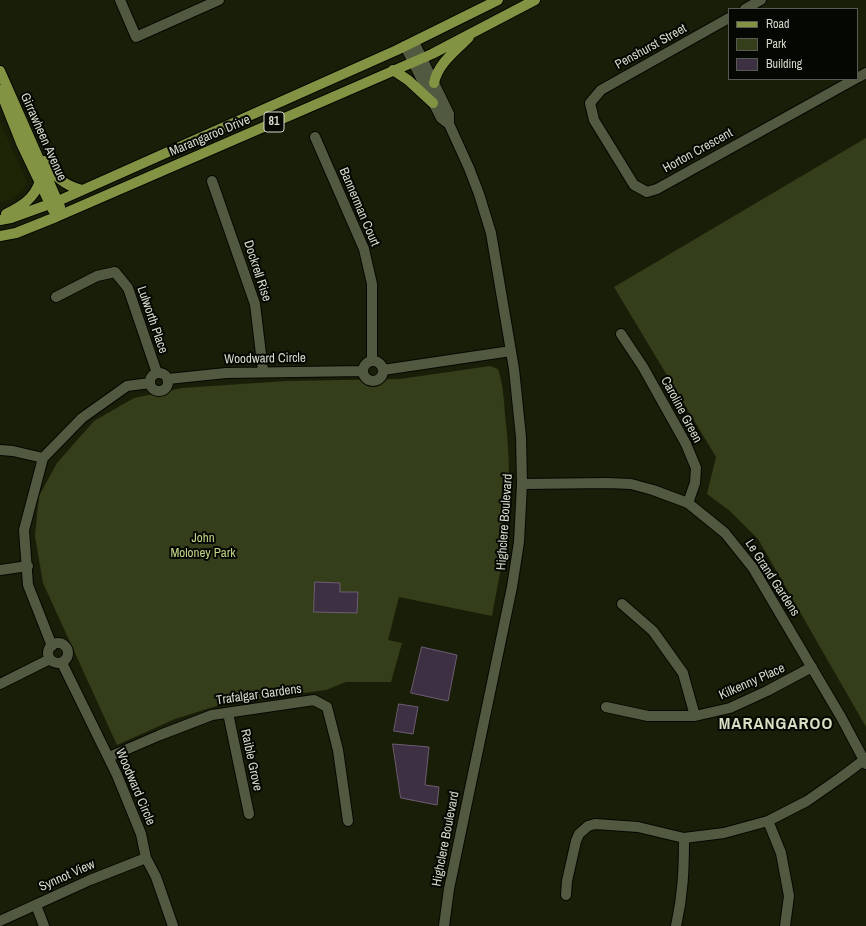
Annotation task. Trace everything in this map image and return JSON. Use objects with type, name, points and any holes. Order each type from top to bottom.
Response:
[{"type":"main road","name":"Marangaroo Drive","points":[[0,220],[11,218],[54,203],[410,44],[498,0]]},
{"type":"main road","name":"Marangaroo Drive","points":[[0,236],[16,232],[59,216],[417,60],[473,33],[534,0]]},
{"type":"main road","points":[[434,82],[436,74],[442,65],[473,33]]},
{"type":"main road","points":[[393,70],[408,80],[433,103]]},
{"type":"main road","name":"Girrawheen Avenue","points":[[0,71],[32,145],[59,216]]},
{"type":"main road","name":"Girrawheen Avenue","points":[[0,90],[21,143],[40,181],[54,203]]},
{"type":"main road","points":[[32,145],[58,178],[67,185],[82,190]]},
{"type":"main road","points":[[0,216],[28,201],[37,191],[40,181]]},
{"type":"street","points":[[120,0],[136,37],[219,0]]},
{"type":"street","points":[[748,8],[762,0]]},
{"type":"street","name":"Penshurst Street","points":[[590,103],[601,90],[728,19]]},
{"type":"street","name":"Highclere Boulevard","points":[[410,44],[433,103],[441,118],[449,124]]},
{"type":"street","name":"Highclere Boulevard","points":[[417,60],[434,82],[449,114],[449,124],[469,168],[486,212],[491,233],[511,351],[521,437],[522,484],[519,542],[512,587],[459,837],[449,889],[444,926]]},
{"type":"street","name":"Horton Crescent","points":[[590,103],[594,120],[634,184],[646,192],[657,189],[852,80]]},
{"type":"street","name":"Bannerman Court","points":[[315,137],[364,249],[372,284],[372,361]]},
{"type":"street","name":"Dockrell Rise","points":[[212,181],[255,304],[263,371]]},
{"type":"street","name":"Lulworth Place","points":[[56,297],[97,276],[115,272],[128,288],[157,373]]},
{"type":"street","name":"Caroline Green","points":[[621,334],[643,366],[686,444],[696,468],[695,483],[688,503]]},
{"type":"street","points":[[383,370],[511,351]]},
{"type":"street","points":[[372,361],[379,363],[383,370],[380,378],[372,381],[365,378],[363,371],[365,365],[372,361]]},
{"type":"street","name":"Woodward Circle","points":[[168,379],[263,371],[363,371]]},
{"type":"street","points":[[157,373],[164,374],[168,379],[167,387],[160,392],[153,390],[150,384],[151,377],[157,373]]},
{"type":"street","points":[[52,646],[28,585],[28,566],[24,530],[43,458],[82,418],[127,386],[150,384]]},
{"type":"street","points":[[0,450],[13,450],[43,458]]},
{"type":"street","name":"Le Grand Gardens","points":[[522,484],[631,484],[653,490],[688,503],[725,533],[753,568],[841,716],[865,762]]},
{"type":"street","points":[[0,570],[28,566]]},
{"type":"street","points":[[622,604],[652,632],[684,673],[695,716]]},
{"type":"street","points":[[54,644],[61,644],[67,648],[68,655],[62,663],[55,663],[50,659],[48,652],[54,644]]},
{"type":"street","points":[[0,684],[50,659]]},
{"type":"street","name":"Woodward Circle","points":[[62,663],[109,757],[141,834],[146,858],[156,877],[173,926]]},
{"type":"street","name":"Kilkenny Place","points":[[606,707],[648,716],[695,716],[730,708],[767,691],[812,667]]},
{"type":"street","name":"Trafalgar Gardens","points":[[109,757],[212,715],[314,700],[327,707],[338,750],[348,821]]},
{"type":"street","name":"Raible Grove","points":[[228,713],[249,814]]},
{"type":"street","points":[[566,895],[567,881],[576,841],[579,834],[588,826],[595,824],[638,827],[684,838],[724,833],[768,821],[807,801],[865,762]]},
{"type":"street","points":[[768,821],[781,853],[790,896],[785,926]]},
{"type":"street","points":[[676,926],[684,878],[684,838]]},
{"type":"street","name":"Synnot View","points":[[0,921],[90,880],[146,858]]},
{"type":"street","points":[[36,905],[44,926]]},
{"type":"shaded area","points":[[0,122],[28,184],[12,199],[0,202]]},
{"type":"green space","points":[[866,138],[866,727],[758,539],[730,511],[707,494],[716,457],[614,287]]},
{"type":"green space","name":"John Moloney Park","points":[[490,366],[498,369],[502,386],[509,476],[506,539],[492,616],[399,597],[388,640],[402,643],[391,682],[346,682],[326,690],[226,703],[175,719],[117,745],[43,583],[35,536],[39,496],[57,463],[94,421],[134,398],[182,388],[287,381],[400,379]]},
{"type":"building","points":[[315,582],[340,583],[340,592],[358,592],[357,613],[314,612]]},
{"type":"building","points":[[422,647],[457,655],[448,701],[411,693]]},
{"type":"building","points":[[399,704],[418,707],[413,734],[394,731]]},
{"type":"building","points":[[393,744],[429,747],[425,785],[439,787],[437,805],[401,798]]},
{"type":"district","name":"MARANGAROO","points":[[776,724]]}]
